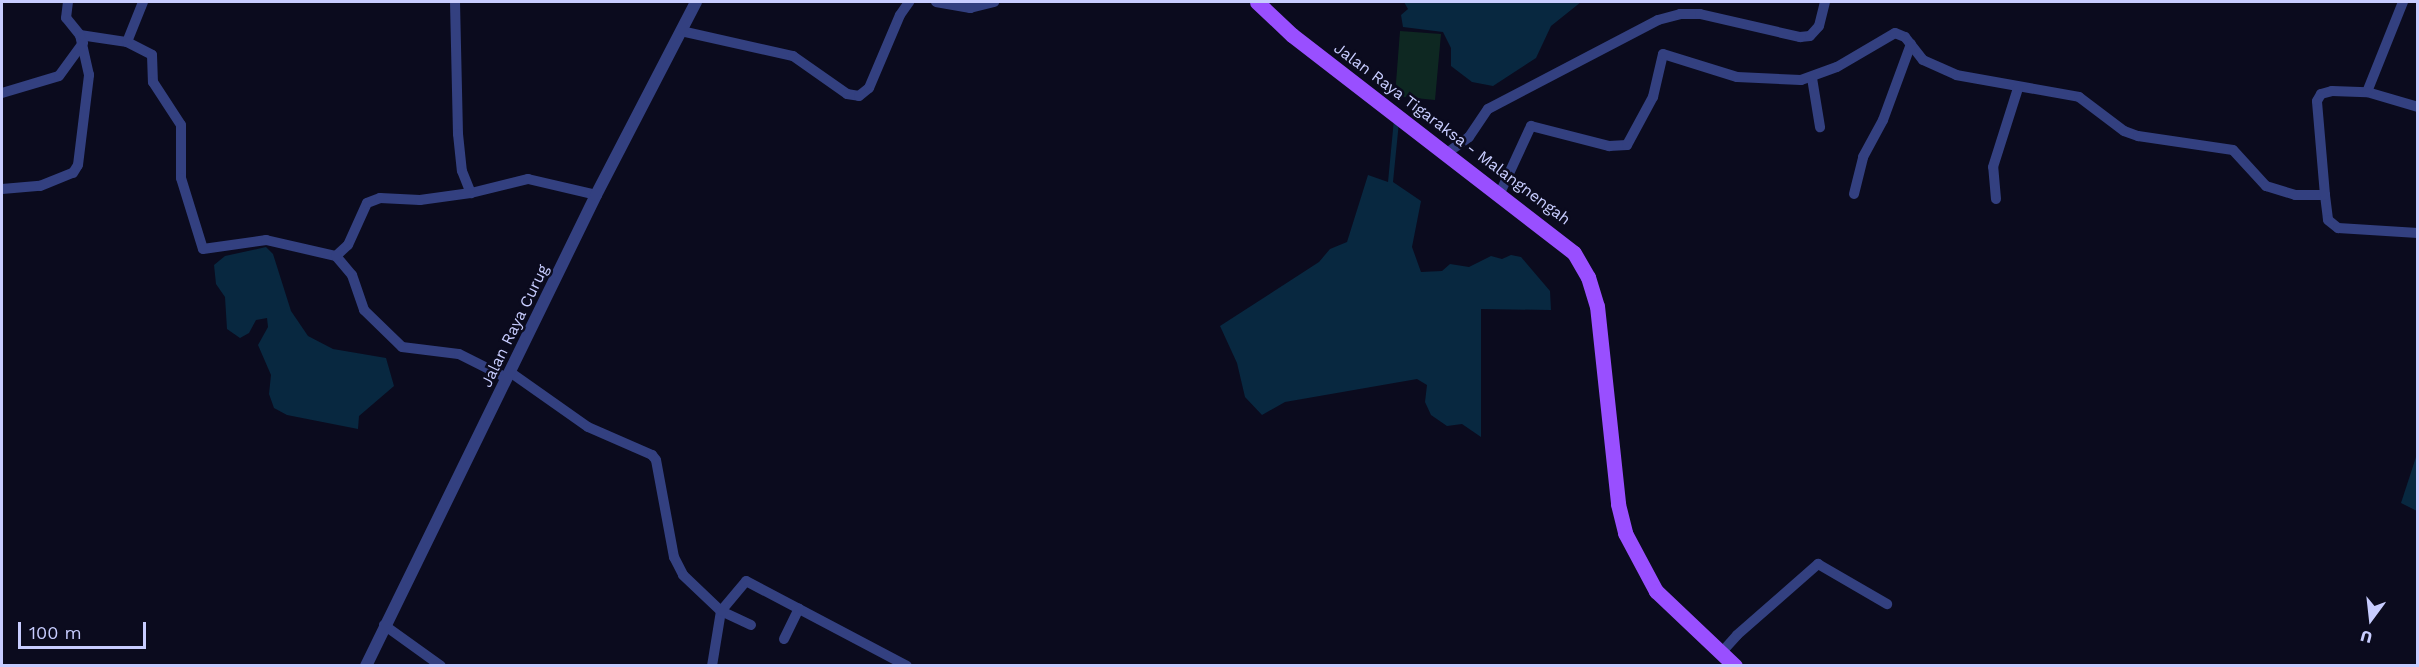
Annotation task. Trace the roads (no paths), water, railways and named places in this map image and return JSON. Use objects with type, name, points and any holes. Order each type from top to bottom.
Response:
[{"type":"main road","name":"Jalan Raya Tigaraksa - Malangnengah","points":[[1257,2],[1292,35],[1567,245],[1588,277],[1601,331],[1618,504],[1625,533],[1656,591],[1735,666]]},
{"type":"street","points":[[2,189],[40,186],[76,169],[89,75],[81,39],[67,21],[68,2]]},
{"type":"street","points":[[127,42],[143,2]]},
{"type":"street","points":[[456,2],[458,134],[462,171],[471,193]]},
{"type":"street","name":"Jalan Raya Curug","points":[[366,666],[384,625],[596,195],[696,2]]},
{"type":"street","points":[[681,31],[793,56],[847,94],[859,96],[870,88],[900,15],[909,2]]},
{"type":"street","points":[[936,2],[970,8],[994,2]]},
{"type":"street","points":[[1447,153],[1469,137],[1488,109],[1658,20],[1680,14],[1700,14],[1800,38],[1810,36],[1819,26],[1825,2]]},
{"type":"street","points":[[2367,92],[2403,2]]},
{"type":"street","points":[[1500,193],[1531,126],[1609,146],[1627,145],[1653,96],[1663,54],[1743,78],[1776,81],[1812,78],[1888,34],[1902,35],[1923,60],[1934,67],[2018,88],[2083,98],[2124,131],[2184,146],[2226,147],[2242,156],[2266,186],[2295,195],[2325,195]]},
{"type":"street","points":[[81,39],[127,42],[152,55],[153,82],[181,125],[181,178],[203,249],[266,240],[336,256],[352,276],[364,310],[402,347],[459,354],[509,375],[588,427],[652,455],[661,476],[674,558],[683,575],[721,611],[751,625]]},
{"type":"street","points":[[2,93],[59,75],[81,39]]},
{"type":"street","points":[[1854,194],[1863,157],[1883,120],[1911,44]]},
{"type":"street","points":[[1812,78],[1820,127]]},
{"type":"street","points":[[1996,199],[1993,167],[2018,88]]},
{"type":"street","points":[[2418,107],[2367,92],[2332,91],[2321,94],[2317,101],[2328,220],[2338,228],[2418,233]]},
{"type":"street","points":[[336,256],[348,245],[367,203],[380,198],[420,200],[471,193],[528,179],[596,195]]},
{"type":"street","points":[[1721,653],[1737,635],[1818,564],[1887,604]]},
{"type":"street","points":[[712,666],[721,611],[746,581],[907,666]]},
{"type":"street","points":[[784,639],[800,608]]},
{"type":"street","points":[[384,625],[441,666]]},
{"type":"water","points":[[1404,2],[1581,2],[1551,26],[1536,58],[1493,86],[1472,82],[1451,66],[1451,48],[1443,32],[1403,27],[1401,15],[1408,9]]},
{"type":"water","points":[[1394,119],[1399,122],[1393,182],[1421,201],[1412,247],[1421,272],[1442,271],[1450,264],[1469,267],[1491,256],[1502,259],[1511,255],[1521,257],[1550,291],[1551,310],[1481,309],[1481,437],[1462,424],[1447,426],[1431,415],[1425,402],[1427,385],[1417,379],[1285,402],[1262,415],[1245,397],[1237,363],[1220,326],[1319,262],[1330,249],[1347,242],[1368,175],[1388,182]]},
{"type":"water","points":[[266,247],[273,254],[291,311],[308,336],[333,349],[386,358],[394,386],[359,416],[358,429],[287,415],[274,408],[269,394],[271,375],[258,345],[268,327],[267,318],[256,320],[249,333],[240,338],[227,329],[225,297],[216,284],[214,265],[225,256]]},
{"type":"water","points":[[2417,454],[2418,511],[2401,503]]}]
